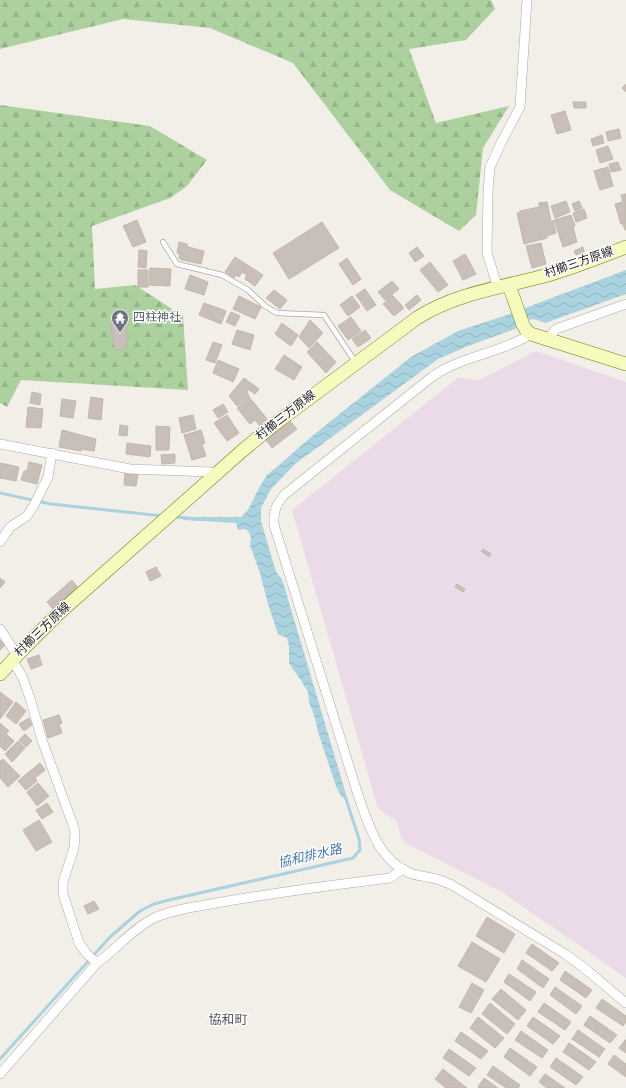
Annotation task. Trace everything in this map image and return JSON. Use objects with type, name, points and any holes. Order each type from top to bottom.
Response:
[{"type":"main road","name":"村櫛三方原線","points":[[0,674],[58,614],[272,426],[410,323],[433,308],[459,298],[506,289],[576,266],[626,247]]},
{"type":"main road","points":[[506,289],[527,329],[548,339],[626,364]]},
{"type":"street","points":[[506,289],[487,252],[488,191],[490,168],[502,141],[520,108],[527,0]]},
{"type":"street","points":[[548,339],[556,329],[626,304]]},
{"type":"street","points":[[527,329],[520,341],[453,365],[438,373],[291,489],[284,495],[275,509],[274,516],[276,532],[368,823],[381,850],[391,861],[403,870],[447,882],[565,954],[583,966],[626,1003]]},
{"type":"street","points":[[0,444],[52,453],[130,470],[211,472],[215,475]]},
{"type":"street","points":[[0,542],[10,527],[27,516],[48,477],[52,453]]},
{"type":"street","points":[[0,629],[22,676],[42,740],[73,825],[75,832],[74,848],[62,888],[80,943],[87,954],[96,962]]},
{"type":"street","points":[[0,1074],[96,962],[110,954],[140,926],[152,919],[165,914],[239,899],[390,878],[403,870]]},
{"type":"lane","points":[[163,242],[177,264],[222,275],[248,290],[265,306],[277,313],[324,315],[356,363]]},
{"type":"shaded area","points":[[536,351],[626,382],[626,978],[502,892],[403,842],[396,820],[378,809],[292,510],[459,377],[477,381]]},
{"type":"green space","points":[[0,0],[491,0],[495,9],[466,40],[409,49],[436,123],[509,106],[483,148],[476,215],[459,231],[390,190],[293,63],[210,28],[123,19],[0,49]]},
{"type":"green space","points":[[0,105],[150,126],[207,160],[187,186],[170,198],[92,226],[95,289],[135,285],[183,316],[188,390],[21,380],[7,407],[0,403]]},
{"type":"water","points":[[626,270],[626,294],[545,323],[534,319],[530,320],[529,318],[515,329],[468,346],[438,359],[295,464],[271,489],[261,508],[261,521],[276,572],[282,579],[348,801],[341,796],[336,786],[309,702],[308,692],[289,663],[289,646],[287,638],[278,634],[250,545],[251,537],[248,531],[244,529],[238,530],[236,523],[183,520],[185,517],[241,517],[248,510],[267,475],[311,437],[411,357],[458,331],[507,315]]},
{"type":"building","points":[[626,84],[626,92],[622,88]]},
{"type":"building","points":[[573,102],[586,102],[586,108],[574,108]]},
{"type":"building","points":[[565,111],[571,130],[557,134],[551,115]]},
{"type":"building","points":[[619,129],[621,138],[608,141],[606,132]]},
{"type":"building","points":[[602,135],[604,143],[593,146],[591,139]]},
{"type":"building","points":[[608,146],[613,159],[600,163],[596,150]]},
{"type":"building","points":[[618,162],[621,170],[611,172],[609,164]]},
{"type":"building","points":[[608,167],[613,186],[600,190],[594,171]]},
{"type":"building","points":[[626,194],[625,230],[623,224],[621,224],[615,204],[623,202],[621,195]]},
{"type":"building","points":[[566,201],[570,212],[555,218],[551,206]]},
{"type":"building","points":[[579,201],[582,208],[575,211],[572,204]]},
{"type":"building","points":[[547,202],[551,221],[553,221],[556,233],[547,236],[547,238],[524,244],[517,213],[539,207],[539,203]]},
{"type":"building","points":[[584,209],[587,218],[576,222],[573,213]]},
{"type":"building","points":[[571,215],[575,226],[573,227],[577,242],[563,247],[554,220]]},
{"type":"building","points":[[137,220],[146,242],[133,247],[123,226]]},
{"type":"building","points":[[322,222],[339,248],[289,279],[273,253]]},
{"type":"building","points":[[179,242],[187,244],[188,247],[204,251],[201,264],[179,258],[180,254],[177,253]]},
{"type":"building","points":[[541,243],[546,264],[532,268],[526,246]]},
{"type":"building","points":[[417,247],[424,256],[415,262],[409,253]]},
{"type":"building","points":[[583,247],[584,252],[576,255],[574,251]]},
{"type":"building","points":[[139,250],[147,251],[146,268],[138,267]]},
{"type":"building","points":[[465,254],[476,274],[463,280],[453,261]]},
{"type":"building","points":[[235,257],[263,275],[255,286],[245,279],[247,275],[242,272],[239,277],[236,275],[234,278],[225,272]]},
{"type":"building","points":[[347,258],[361,279],[353,285],[339,264]]},
{"type":"building","points":[[430,262],[448,285],[438,292],[420,270]]},
{"type":"building","points":[[150,268],[171,269],[170,286],[149,285]]},
{"type":"building","points":[[138,270],[148,270],[148,287],[138,287]]},
{"type":"building","points":[[190,275],[208,282],[204,295],[185,289]]},
{"type":"building","points":[[392,281],[399,289],[385,300],[378,292]]},
{"type":"building","points":[[365,289],[376,305],[367,311],[356,295]]},
{"type":"building","points":[[274,290],[287,300],[280,309],[266,298]]},
{"type":"building","points":[[392,295],[404,308],[394,316],[383,304]]},
{"type":"building","points":[[417,295],[421,300],[409,310],[405,305]]},
{"type":"building","points":[[239,296],[261,307],[255,319],[233,309]]},
{"type":"building","points":[[352,296],[360,307],[348,316],[340,305]]},
{"type":"building","points":[[204,303],[226,311],[221,324],[199,315]]},
{"type":"building","points":[[231,312],[240,316],[235,326],[226,322]]},
{"type":"building","points":[[351,317],[361,331],[348,340],[338,326]]},
{"type":"building","points":[[310,320],[323,333],[309,348],[299,337]]},
{"type":"building","points":[[125,321],[128,340],[125,340],[126,348],[115,350],[110,324]]},
{"type":"building","points":[[282,323],[298,335],[291,346],[275,334]]},
{"type":"building","points":[[237,330],[254,335],[250,350],[232,344]]},
{"type":"building","points":[[365,330],[371,338],[358,347],[352,339]]},
{"type":"building","points":[[213,342],[222,345],[215,363],[206,360]]},
{"type":"building","points":[[317,342],[336,362],[326,373],[307,352]]},
{"type":"building","points":[[284,355],[302,367],[294,380],[275,369]]},
{"type":"building","points":[[218,360],[239,369],[233,382],[213,373]]},
{"type":"building","points":[[244,378],[259,389],[255,394],[249,390],[247,392],[249,396],[237,406],[229,396]]},
{"type":"building","points":[[32,392],[41,394],[40,405],[30,403]]},
{"type":"building","points":[[91,397],[103,399],[101,420],[88,418]]},
{"type":"building","points":[[249,397],[268,420],[260,426],[255,420],[250,424],[237,408]]},
{"type":"building","points":[[62,399],[76,401],[73,418],[60,416]]},
{"type":"building","points":[[223,404],[228,412],[218,418],[213,410]]},
{"type":"building","points":[[28,407],[43,409],[41,428],[26,427]]},
{"type":"building","points":[[193,415],[196,429],[182,433],[179,418]]},
{"type":"building","points":[[227,415],[239,433],[227,441],[214,423]]},
{"type":"building","points":[[290,421],[297,429],[272,448],[266,440]]},
{"type":"building","points":[[120,425],[128,426],[127,436],[119,435]]},
{"type":"building","points":[[156,426],[170,427],[169,450],[156,450]]},
{"type":"building","points":[[62,430],[96,439],[94,451],[81,449],[81,451],[59,447]]},
{"type":"building","points":[[201,430],[205,443],[202,444],[206,456],[192,460],[184,435]]},
{"type":"building","points":[[127,443],[151,446],[150,457],[126,454]]},
{"type":"building","points":[[175,454],[175,463],[162,464],[161,455]]},
{"type":"building","points":[[29,462],[42,465],[37,484],[21,480],[24,471],[27,471]]},
{"type":"building","points":[[0,463],[19,467],[16,481],[0,478]]},
{"type":"building","points":[[125,473],[138,475],[136,486],[124,485]]},
{"type":"building","points":[[483,549],[491,554],[489,557],[481,551]]},
{"type":"building","points":[[156,567],[161,576],[150,581],[146,572]]},
{"type":"building","points":[[0,578],[5,582],[0,588]]},
{"type":"building","points":[[72,580],[78,588],[53,609],[47,602]]},
{"type":"building","points":[[457,584],[465,589],[463,592],[455,587]]},
{"type":"building","points":[[0,640],[5,645],[0,650]]},
{"type":"building","points":[[39,655],[42,665],[31,669],[27,659]]},
{"type":"building","points":[[0,692],[13,702],[0,719]]},
{"type":"building","points":[[16,702],[26,711],[16,724],[6,716]]},
{"type":"building","points":[[59,715],[62,723],[59,724],[62,733],[48,738],[43,720]]},
{"type":"building","points":[[29,718],[32,725],[24,731],[19,724]]},
{"type":"building","points":[[0,723],[9,731],[6,734],[14,741],[5,751],[0,746]]},
{"type":"building","points":[[25,734],[32,741],[26,747],[19,740]]},
{"type":"building","points":[[18,741],[25,748],[12,762],[5,754]]},
{"type":"building","points":[[3,759],[20,776],[8,787],[0,778],[0,761]]},
{"type":"building","points":[[40,763],[45,770],[35,778],[37,781],[26,790],[18,781]]},
{"type":"building","points":[[38,783],[49,796],[37,806],[27,792]]},
{"type":"building","points":[[47,803],[53,812],[42,819],[36,810]]},
{"type":"building","points":[[39,820],[52,842],[36,851],[23,830]]},
{"type":"building","points":[[94,901],[99,909],[88,914],[84,906]]},
{"type":"building","points":[[487,917],[515,934],[504,953],[476,936]]},
{"type":"building","points":[[472,942],[500,959],[486,982],[458,966]]},
{"type":"building","points":[[532,944],[559,963],[552,971],[526,953]]},
{"type":"building","points":[[522,960],[549,979],[543,988],[517,969]]},
{"type":"building","points":[[565,971],[592,990],[586,998],[560,980]]},
{"type":"building","points":[[509,974],[536,992],[530,1001],[504,982]]},
{"type":"building","points":[[472,983],[484,990],[471,1013],[459,1007]]},
{"type":"building","points":[[555,987],[582,1006],[576,1014],[550,995]]},
{"type":"building","points":[[501,989],[526,1010],[518,1020],[492,999]]},
{"type":"building","points":[[602,999],[626,1016],[626,1022],[623,1026],[596,1008]]},
{"type":"building","points":[[490,1003],[515,1024],[507,1034],[482,1014]]},
{"type":"building","points":[[544,1003],[571,1022],[565,1030],[538,1012]]},
{"type":"building","points":[[590,1016],[617,1035],[610,1043],[584,1025]]},
{"type":"building","points":[[478,1017],[504,1038],[495,1048],[470,1028]]},
{"type":"building","points":[[533,1017],[560,1036],[553,1044],[527,1026]]},
{"type":"building","points":[[578,1030],[605,1049],[599,1057],[572,1039]]},
{"type":"building","points":[[521,1031],[548,1050],[542,1058],[515,1040]]},
{"type":"building","points":[[461,1032],[488,1051],[481,1059],[455,1041]]},
{"type":"building","points":[[626,1040],[626,1053],[619,1048]]},
{"type":"building","points":[[569,1043],[596,1062],[589,1070],[563,1052]]},
{"type":"building","points":[[510,1048],[537,1067],[530,1076],[504,1057]]},
{"type":"building","points":[[449,1049],[476,1068],[469,1076],[443,1058]]},
{"type":"building","points":[[614,1055],[626,1064],[626,1077],[608,1064]]},
{"type":"building","points":[[556,1058],[583,1077],[576,1085],[550,1067]]},
{"type":"building","points":[[493,1066],[520,1085],[518,1088],[506,1088],[487,1075]]},
{"type":"building","points":[[443,1069],[467,1088],[446,1088],[435,1079]]},
{"type":"building","points":[[545,1074],[565,1088],[547,1088],[539,1082]]},
{"type":"building","points":[[484,1078],[498,1088],[478,1087]]},
{"type":"waterway","points":[[0,493],[51,504],[163,516]]},
{"type":"waterway","points":[[174,517],[189,518]]},
{"type":"waterway","name":"協和排水路","points":[[0,1059],[110,937],[140,911],[154,904],[169,900],[353,858],[360,850],[359,839],[345,796]]},
{"type":"place","name":"四柱神社","points":[[120,333]]},
{"type":"district","name":"協和町","points":[[228,1021]]}]
